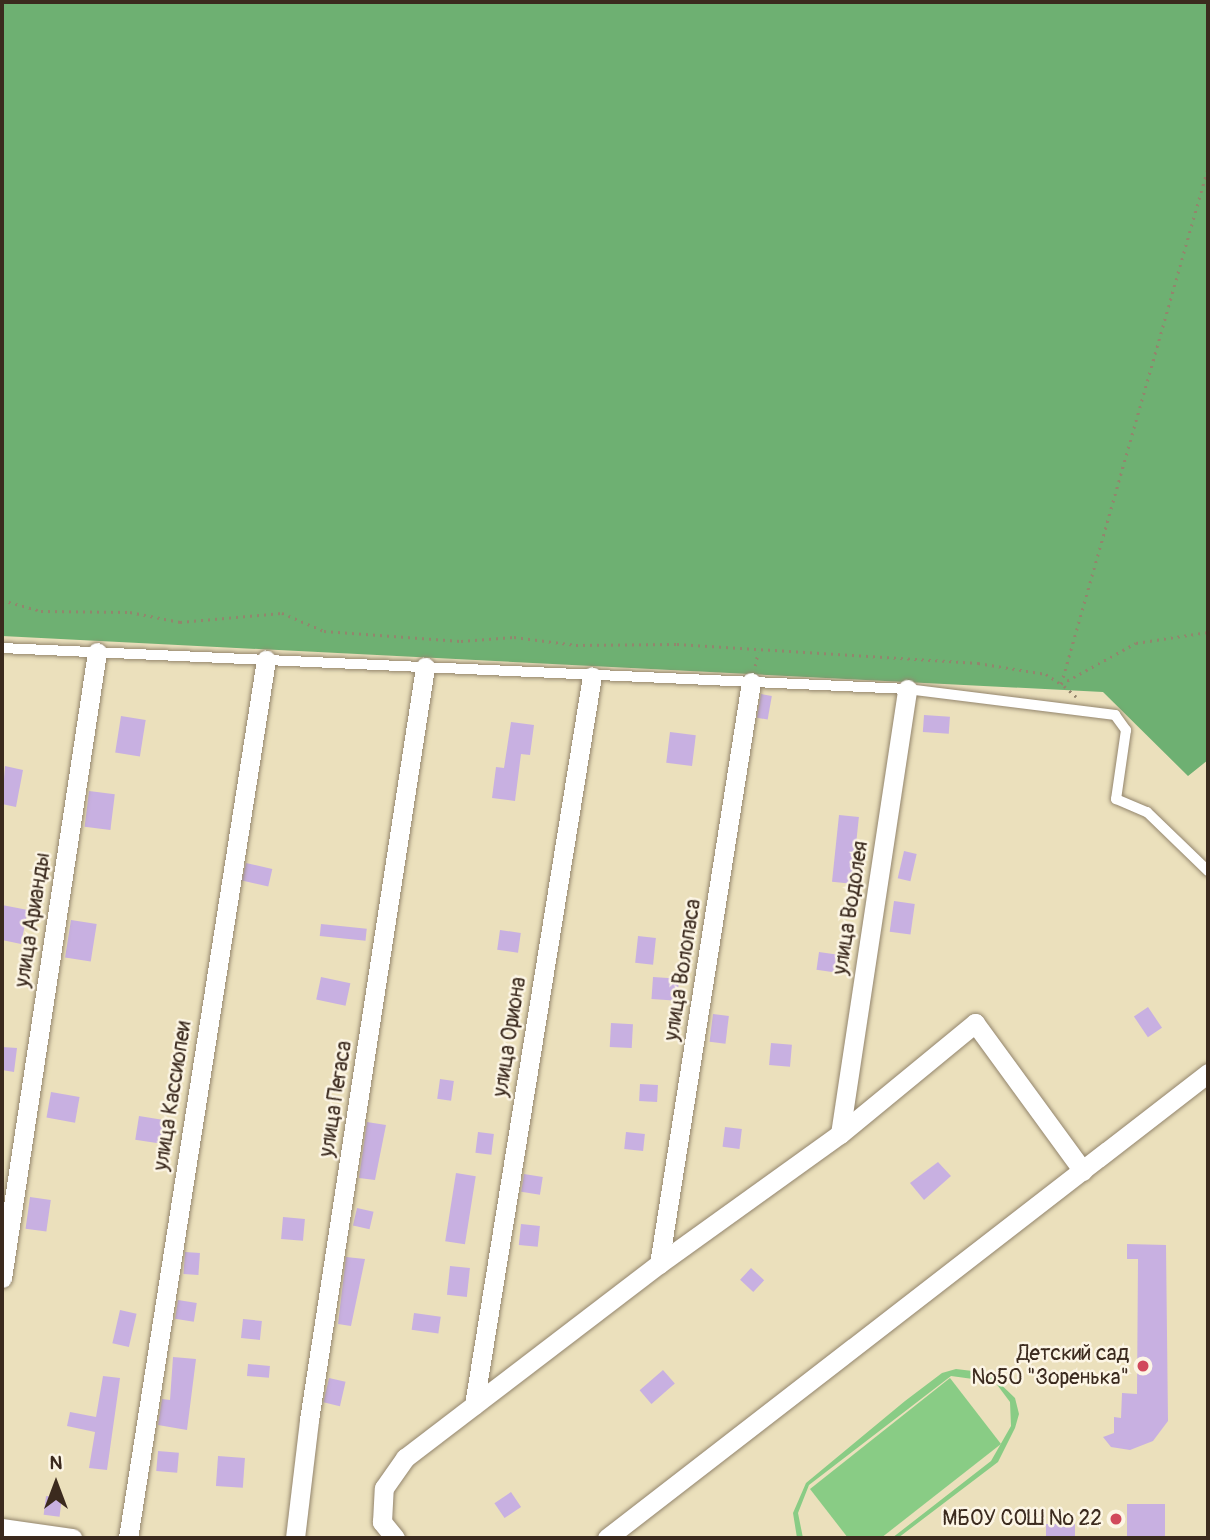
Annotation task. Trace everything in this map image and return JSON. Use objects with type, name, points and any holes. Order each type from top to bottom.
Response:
[{"type":"street","name":"улица Арианды","points":[[2,1278],[97,652]]},
{"type":"street","name":"улица Кассиопеи","points":[[128,1538],[266,660]]},
{"type":"street","name":"улица Пегаса","points":[[295,1538],[309,1419],[425,667]]},
{"type":"street","name":"улица Ориона","points":[[474,1405],[592,676]]},
{"type":"street","name":"улица Волопаса","points":[[659,1264],[751,682]]},
{"type":"street","name":"улица Водолея","points":[[840,1134],[907,689]]},
{"type":"street","points":[[396,1538],[383,1522],[384,1488],[405,1458],[659,1264],[840,1134],[975,1023],[1083,1171]]},
{"type":"street","points":[[607,1538],[1208,1073]]},
{"type":"street","points":[[2,1528],[72,1538]]},
{"type":"lane","points":[[2,648],[907,689],[1115,715],[1126,730],[1116,799],[1147,812],[1208,871]]},
{"type":"path","points":[[1061,684],[1208,167]]},
{"type":"path","points":[[2,600],[40,611],[130,612],[180,622],[282,613],[324,631],[461,641],[514,637],[576,645],[677,644],[978,663],[1046,674],[1061,684]]},
{"type":"path","points":[[1061,684],[1136,643],[1208,632]]},
{"type":"green space","points":[[2,2],[1208,2],[1208,760],[1188,776],[1103,692],[2,636]]},
{"type":"green space","points":[[956,1369],[989,1373],[1015,1398],[1019,1414],[998,1462],[898,1538],[892,1538],[991,1461],[1011,1426],[1010,1402],[995,1382],[951,1376],[809,1485],[798,1513],[803,1538],[797,1538],[793,1513],[806,1483],[905,1401],[942,1373]]},
{"type":"green space","points":[[950,1378],[1001,1444],[881,1538],[848,1538],[810,1489]]},
{"type":"building","points":[[761,694],[772,696],[768,720],[757,718]]},
{"type":"building","points":[[924,715],[950,717],[949,734],[923,732]]},
{"type":"building","points":[[121,716],[146,720],[140,756],[115,753]]},
{"type":"building","points":[[511,722],[534,725],[530,755],[521,754],[515,801],[492,798],[496,767],[504,768]]},
{"type":"building","points":[[670,732],[696,735],[692,766],[666,763]]},
{"type":"building","points":[[5,766],[23,770],[16,807],[2,804]]},
{"type":"building","points":[[89,791],[115,794],[110,830],[85,827]]},
{"type":"building","points":[[839,815],[859,817],[852,884],[832,882]]},
{"type":"building","points":[[904,851],[917,854],[910,881],[898,878]]},
{"type":"building","points":[[246,863],[272,869],[268,887],[242,881]]},
{"type":"building","points":[[894,901],[915,904],[910,935],[890,932]]},
{"type":"building","points":[[2,905],[28,910],[21,944],[2,940]]},
{"type":"building","points":[[71,920],[97,924],[91,962],[65,958]]},
{"type":"building","points":[[321,924],[367,929],[365,941],[320,936]]},
{"type":"building","points":[[500,930],[521,933],[518,953],[497,950]]},
{"type":"building","points":[[638,936],[656,938],[653,965],[635,963]]},
{"type":"building","points":[[819,952],[840,955],[837,973],[816,970]]},
{"type":"building","points":[[321,977],[350,983],[346,1006],[316,999]]},
{"type":"building","points":[[653,977],[679,979],[677,1001],[651,999]]},
{"type":"building","points":[[1148,1007],[1162,1028],[1148,1037],[1134,1017]]},
{"type":"building","points":[[713,1014],[729,1016],[725,1044],[710,1042]]},
{"type":"building","points":[[611,1023],[633,1024],[632,1048],[610,1047]]},
{"type":"building","points":[[771,1043],[792,1045],[790,1067],[769,1065]]},
{"type":"building","points":[[2,1047],[17,1048],[14,1072],[2,1070]]},
{"type":"building","points":[[440,1079],[454,1081],[451,1101],[437,1099]]},
{"type":"building","points":[[640,1084],[658,1085],[657,1102],[639,1101]]},
{"type":"building","points":[[51,1092],[80,1097],[75,1123],[46,1118]]},
{"type":"building","points":[[139,1116],[164,1120],[160,1144],[135,1140]]},
{"type":"building","points":[[367,1122],[386,1125],[375,1180],[359,1178]]},
{"type":"building","points":[[725,1127],[742,1129],[739,1149],[723,1147]]},
{"type":"building","points":[[478,1132],[494,1134],[491,1155],[475,1153]]},
{"type":"building","points":[[626,1132],[645,1134],[643,1151],[624,1149]]},
{"type":"building","points":[[938,1162],[951,1176],[924,1200],[910,1183]]},
{"type":"building","points":[[456,1173],[476,1176],[465,1244],[445,1241]]},
{"type":"building","points":[[524,1174],[543,1177],[540,1195],[521,1192]]},
{"type":"building","points":[[30,1197],[51,1200],[46,1232],[26,1229]]},
{"type":"building","points":[[357,1208],[374,1212],[370,1229],[353,1226]]},
{"type":"building","points":[[283,1217],[305,1219],[303,1241],[281,1239]]},
{"type":"building","points":[[521,1224],[540,1226],[538,1247],[519,1245]]},
{"type":"building","points":[[1127,1244],[1166,1245],[1168,1421],[1153,1441],[1130,1450],[1111,1447],[1103,1437],[1114,1433],[1114,1417],[1121,1418],[1122,1393],[1137,1394],[1138,1259],[1127,1259]]},
{"type":"building","points":[[185,1252],[200,1253],[198,1275],[183,1274]]},
{"type":"building","points":[[346,1257],[365,1259],[351,1326],[338,1324]]},
{"type":"building","points":[[450,1266],[470,1268],[467,1297],[447,1295]]},
{"type":"building","points":[[751,1268],[764,1280],[753,1292],[740,1280]]},
{"type":"building","points":[[178,1300],[197,1303],[194,1322],[175,1319]]},
{"type":"building","points":[[120,1310],[137,1314],[129,1347],[112,1343]]},
{"type":"building","points":[[414,1313],[441,1317],[438,1334],[412,1330]]},
{"type":"building","points":[[243,1319],[262,1321],[260,1340],[241,1338]]},
{"type":"building","points":[[173,1357],[196,1359],[187,1430],[158,1425],[162,1399],[170,1400]]},
{"type":"building","points":[[248,1364],[270,1366],[269,1378],[247,1376]]},
{"type":"building","points":[[663,1370],[675,1384],[651,1404],[640,1390]]},
{"type":"building","points":[[103,1376],[120,1378],[107,1470],[89,1468],[95,1432],[67,1426],[70,1412],[96,1417]]},
{"type":"building","points":[[329,1378],[346,1382],[340,1406],[323,1402]]},
{"type":"building","points":[[158,1451],[179,1453],[177,1473],[156,1471]]},
{"type":"building","points":[[218,1456],[245,1458],[243,1488],[216,1486]]},
{"type":"building","points":[[511,1492],[521,1507],[504,1518],[494,1503]]},
{"type":"building","points":[[46,1496],[62,1498],[60,1517],[44,1515]]},
{"type":"building","points":[[1127,1504],[1165,1504],[1165,1538],[1127,1538]]},
{"type":"building","points":[[1046,1524],[1075,1524],[1075,1538],[1046,1538]]},
{"type":"place","name":"Детский сад №50 \"Зоренька\"","points":[[1143,1366]]},
{"type":"place","name":"МБОУ СОШ № 22","points":[[1116,1519]]}]
